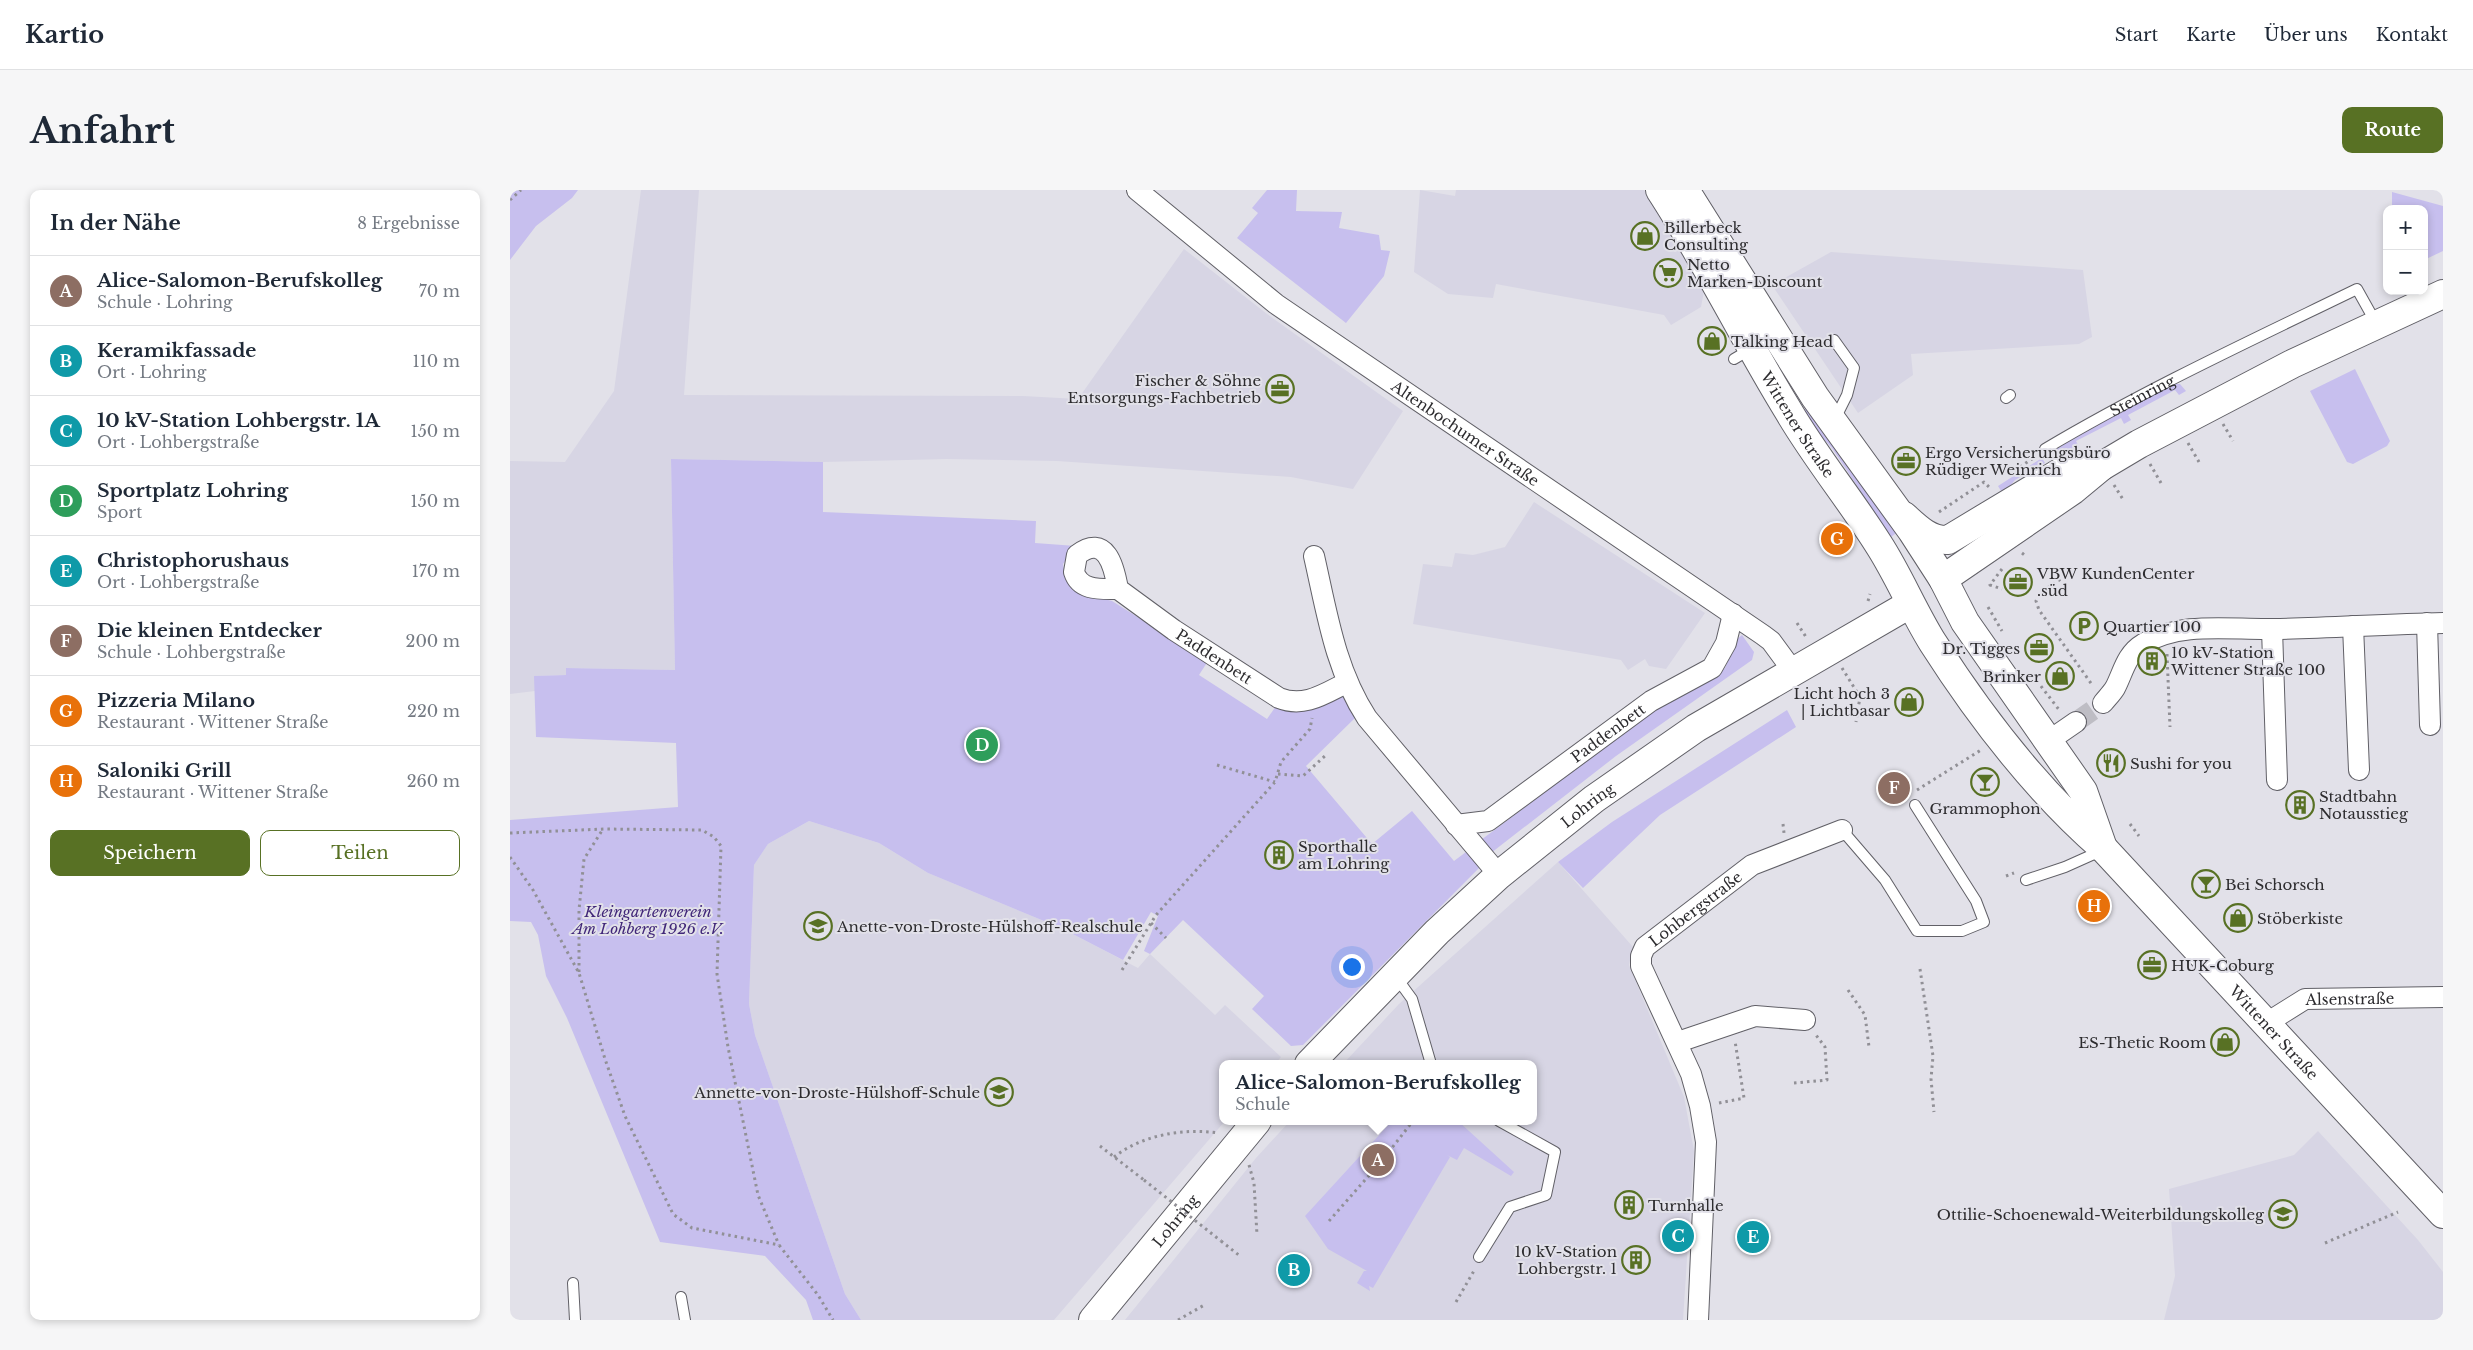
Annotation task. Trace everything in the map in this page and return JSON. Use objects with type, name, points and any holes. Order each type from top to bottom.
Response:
[{"type":"main road","name":"Wittener Straße","points":[[1660,190],[1690,235],[1743,354],[1807,441],[1878,544],[1910,604],[1958,680],[1999,738],[2068,818],[2104,849],[2443,1214]]},
{"type":"main road","name":"Wittener Straße","points":[[1685,190],[1729,263],[1833,424],[1894,507],[1943,579],[1965,622],[2082,791],[2104,849]]},
{"type":"main road","points":[[1910,604],[1943,579],[2073,490],[2102,466],[2139,444],[2292,364],[2443,294]]},
{"type":"main road","points":[[1894,507],[1930,536],[1940,540],[1948,540],[2060,472],[2102,466]]},
{"type":"main road","name":"Lohring","points":[[1313,1060],[1394,975],[1499,875],[1594,799],[1696,728],[1910,604]]},
{"type":"main road","name":"Wittener Straße","points":[[1958,680],[1980,694],[2014,735],[2026,743],[2047,742]]},
{"type":"main road","name":"Lohring","points":[[1093,1320],[1254,1125]]},
{"type":"street","name":"Altenbochumer Straße","points":[[1137,190],[1284,310],[1771,641],[1793,672]]},
{"type":"street","points":[[1314,556],[1346,683],[1367,718],[1499,875]]},
{"type":"street","name":"Paddenbett","points":[[1118,589],[1174,630],[1279,698],[1292,703],[1316,698],[1346,683]]},
{"type":"street","name":"Paddenbett","points":[[1456,825],[1488,821],[1651,701],[1712,668],[1719,660],[1726,643],[1732,614]]},
{"type":"street","points":[[2104,702],[2115,688],[2121,671],[2132,654],[2141,645],[2166,633],[2182,630],[2435,623],[2430,725]]},
{"type":"street","points":[[2353,626],[2359,770]]},
{"type":"street","points":[[2272,629],[2277,780]]},
{"type":"street","points":[[2047,742],[2076,722]]},
{"type":"street","name":"Lohbergstraße","points":[[1698,1320],[1706,1142],[1700,1106],[1691,1074],[1678,1042],[1641,966],[1641,956],[1645,947],[1752,865],[1842,830]]},
{"type":"street","name":"Alsenstraße","points":[[2265,1024],[2305,1000],[2443,997]]},
{"type":"street","points":[[1678,1042],[1756,1016],[1805,1020]]},
{"type":"lane","name":"Steinring","points":[[2045,449],[2088,423],[2183,373],[2358,289],[2376,324]]},
{"type":"lane","points":[[1833,424],[1847,395],[1854,368],[1834,340]]},
{"type":"lane","points":[[1842,830],[1886,880],[1917,931],[1962,931],[1984,922],[1976,901],[1915,805]]},
{"type":"lane","points":[[2026,880],[2065,867],[2104,849]]},
{"type":"lane","points":[[1394,975],[1412,998],[1430,1060]]},
{"type":"lane","points":[[1479,1257],[1510,1207],[1546,1195],[1555,1152],[1506,1125]]},
{"type":"lane","points":[[573,1283],[575,1320]]},
{"type":"lane","points":[[681,1297],[685,1320]]},
{"type":"path","points":[[510,200],[521,190]]},
{"type":"path","points":[[2005,476],[2045,449]]},
{"type":"path","points":[[1939,512],[1984,482],[1988,487],[1996,482]]},
{"type":"path","points":[[2071,572],[2040,593],[2036,601],[2037,606],[2104,702]]},
{"type":"path","points":[[1990,585],[2002,588]]},
{"type":"path","points":[[1797,623],[1806,637],[1812,633]]},
{"type":"path","points":[[2166,633],[2170,728]]},
{"type":"path","points":[[1841,668],[1860,697],[1856,722]]},
{"type":"path","points":[[1122,970],[1151,923],[1276,782],[1281,762],[1310,729],[1316,698]]},
{"type":"path","points":[[1914,792],[1999,738]]},
{"type":"path","points":[[1278,774],[1302,776],[1326,755]]},
{"type":"path","points":[[1217,765],[1276,782]]},
{"type":"path","points":[[2130,824],[2139,836]]},
{"type":"path","points":[[579,973],[579,910],[584,859],[604,829]]},
{"type":"path","points":[[510,833],[604,829],[702,830],[714,837],[721,846],[717,974],[726,1038],[758,1195],[779,1245],[818,1295],[833,1320]]},
{"type":"path","points":[[510,857],[533,890],[579,973],[586,991],[604,1059],[625,1116],[673,1214],[692,1228],[779,1245]]},
{"type":"path","points":[[1151,923],[1166,938]]},
{"type":"path","points":[[1920,969],[1933,1056],[1931,1079],[1934,1112]]},
{"type":"path","points":[[1848,990],[1865,1015],[1869,1047]]},
{"type":"path","points":[[1794,1083],[1827,1080],[1825,1047],[1805,1020]]},
{"type":"path","points":[[1700,1106],[1744,1098],[1732,1023]]},
{"type":"path","points":[[1329,1221],[1380,1164],[1410,1125]]},
{"type":"path","points":[[1114,1157],[1131,1144],[1166,1134],[1217,1133]]},
{"type":"path","points":[[1100,1146],[1240,1256]]},
{"type":"path","points":[[1251,1170],[1257,1235]]},
{"type":"path","points":[[2324,1243],[2398,1212]]},
{"type":"path","points":[[1456,1302],[1478,1263],[1479,1257]]},
{"type":"path","points":[[1178,1320],[1206,1304]]},
{"type":"shaded area","points":[[641,190],[699,190],[684,395],[1023,396],[1078,399],[1184,249],[1267,314],[1403,411],[1353,489],[1291,477],[1057,461],[947,459],[823,462],[671,459],[675,670],[566,668],[566,675],[535,676],[535,691],[510,694],[510,461],[565,462],[614,391]]},
{"type":"shaded area","points":[[1420,190],[1455,196],[1456,190],[1644,190],[1704,291],[1701,307],[1671,325],[1664,315],[1496,284],[1493,298],[1448,294],[1414,272]]},
{"type":"shaded area","points":[[1831,252],[2083,270],[2092,337],[2079,344],[1911,354],[1913,375],[1858,413],[1772,285]]},
{"type":"shaded area","points":[[1534,502],[1705,613],[1666,669],[1649,666],[1645,659],[1628,670],[1621,660],[1413,624],[1423,564],[1452,567],[1455,553],[1473,555],[1505,547]]},
{"type":"shaded area","name":"Annette-von-Droste-Hülshoff-Schule","points":[[809,821],[879,843],[928,873],[1061,928],[1138,968],[1150,954],[1215,1015],[1225,1005],[1281,1057],[1278,1060],[1219,1060],[1219,1125],[1222,1125],[1054,1320],[861,1320],[845,1294],[755,1035],[749,1004],[754,865],[768,844]]},
{"type":"shaded area","points":[[1558,862],[1633,947],[1629,965],[1684,1097],[1694,1151],[1683,1320],[1125,1320],[1256,1158],[1286,1125],[1537,1125],[1537,1060],[1347,1060],[1399,1004]]},
{"type":"shaded area","name":"Ottilie-Schoenewald-Weiterbildungskolleg","points":[[2318,1131],[2418,1240],[2443,1272],[2443,1320],[2164,1320],[2175,1276],[2169,1189],[2294,1155]]},
{"type":"green space","points":[[510,190],[578,190],[572,198],[536,226],[510,260]]},
{"type":"green space","points":[[1267,190],[1297,190],[1296,211],[1342,212],[1339,228],[1379,235],[1381,250],[1390,251],[1384,276],[1346,323],[1237,238],[1258,213],[1252,208]]},
{"type":"green space","points":[[2392,192],[2443,206],[2443,251],[2428,258],[2428,205],[2392,205]]},
{"type":"green space","points":[[2355,369],[2390,441],[2387,446],[2353,464],[2347,462],[2310,391]]},
{"type":"green space","points":[[2173,384],[2180,384],[2186,391],[2179,395],[2175,390],[2128,415],[2131,420],[2124,424],[2121,418],[2076,441],[2079,447],[2058,455],[2055,450],[2087,429]]},
{"type":"green space","points":[[1810,406],[1899,531],[1891,537],[1832,448],[1800,413]]},
{"type":"green space","points":[[2042,458],[2045,463],[2015,480],[2003,494],[1998,486]]},
{"type":"green space","name":"Kleingartenverein Am Lohberg 1926 e.V.","points":[[671,459],[823,462],[823,512],[1036,521],[1035,543],[1076,546],[1063,564],[1066,579],[1079,592],[1112,601],[1208,661],[1199,675],[1267,719],[1276,706],[1285,710],[1301,712],[1314,708],[1337,696],[1343,697],[1355,718],[1306,766],[1372,844],[1412,811],[1454,861],[1466,852],[1469,852],[1481,866],[1303,1045],[1291,1046],[1252,1009],[1264,996],[1183,920],[1150,954],[1144,951],[1158,916],[1151,912],[1123,960],[1061,928],[928,873],[879,843],[809,821],[768,844],[754,865],[749,1004],[755,1035],[845,1294],[861,1320],[813,1320],[806,1300],[765,1256],[660,1242],[567,1018],[546,976],[538,935],[531,922],[510,921],[510,820],[678,807],[676,743],[536,737],[534,676],[566,675],[566,668],[675,670]]},
{"type":"green space","points":[[1742,635],[1754,652],[1752,660],[1616,756],[1491,853],[1481,840],[1662,705],[1711,680],[1725,668],[1736,640]]},
{"type":"green space","points":[[1787,710],[1796,727],[1660,815],[1583,888],[1558,862],[1612,822]]},
{"type":"green space","points":[[1388,1125],[1462,1125],[1514,1172],[1511,1176],[1464,1148],[1457,1160],[1447,1155],[1450,1157],[1373,1288],[1369,1286],[1370,1291],[1357,1283],[1364,1271],[1367,1271],[1328,1249],[1305,1216]]},
{"type":"tunnel","points":[[2076,722],[2103,703]]},
{"type":"place","name":"Billerbeck Consulting","points":[[1645,236]]},
{"type":"place","name":"Netto Marken-Discount","points":[[1668,273]]},
{"type":"place","name":"Talking Head","points":[[1712,341]]},
{"type":"place","name":"Fischer & Söhne Entsorgungs-Fachbetrieb","points":[[1280,389]]},
{"type":"place","name":"Ergo Versicherungsbüro Rüdiger Weinrich","points":[[1906,461]]},
{"type":"place","name":"Pizzeria Milano","points":[[1837,539]]},
{"type":"place","name":"VBW KundenCenter .süd","points":[[2018,582]]},
{"type":"place","name":"Quartier 100","points":[[2084,626]]},
{"type":"place","name":"Dr. Tigges","points":[[2039,648]]},
{"type":"place","name":"10 kV-Station Wittener Straße 100","points":[[2152,661]]},
{"type":"place","name":"Brinker","points":[[2060,676]]},
{"type":"place","name":"Licht hoch 3 | Lichtbasar","points":[[1909,702]]},
{"type":"place","name":"Sportplatz Lohring","points":[[982,745]]},
{"type":"place","name":"Sushi for you","points":[[2111,763]]},
{"type":"place","name":"Grammophon","points":[[1985,782]]},
{"type":"place","name":"Die kleinen Entdecker","points":[[1894,788]]},
{"type":"place","name":"Stadtbahn Notausstieg","points":[[2300,805]]},
{"type":"place","name":"Sporthalle am Lohring","points":[[1279,855]]},
{"type":"place","name":"Bei Schorsch","points":[[2206,884]]},
{"type":"place","name":"Saloniki Grill","points":[[2094,906]]},
{"type":"place","name":"Stöberkiste","points":[[2238,918]]},
{"type":"place","name":"Anette-von-Droste-Hülshoff-Realschule","points":[[818,926]]},
{"type":"place","name":"HUK-Coburg","points":[[2152,965]]},
{"type":"place","name":"ES-Thetic Room","points":[[2225,1042]]},
{"type":"place","name":"Annette-von-Droste-Hülshoff-Schule","points":[[999,1092]]},
{"type":"place","name":"Alice-Salomon-Berufskolleg","points":[[1378,1160]]},
{"type":"place","name":"Turnhalle","points":[[1629,1205]]},
{"type":"place","name":"Ottilie-Schoenewald-Weiterbildungskolleg","points":[[2283,1214]]},
{"type":"place","name":"10 kV-Station Lohbergstr. 1A","points":[[1678,1236]]},
{"type":"place","name":"Christophorushaus","points":[[1753,1237]]},
{"type":"place","name":"10 kV-Station Lohbergstr. 1","points":[[1636,1260]]},
{"type":"place","name":"Keramikfassade","points":[[1294,1270]]}]
